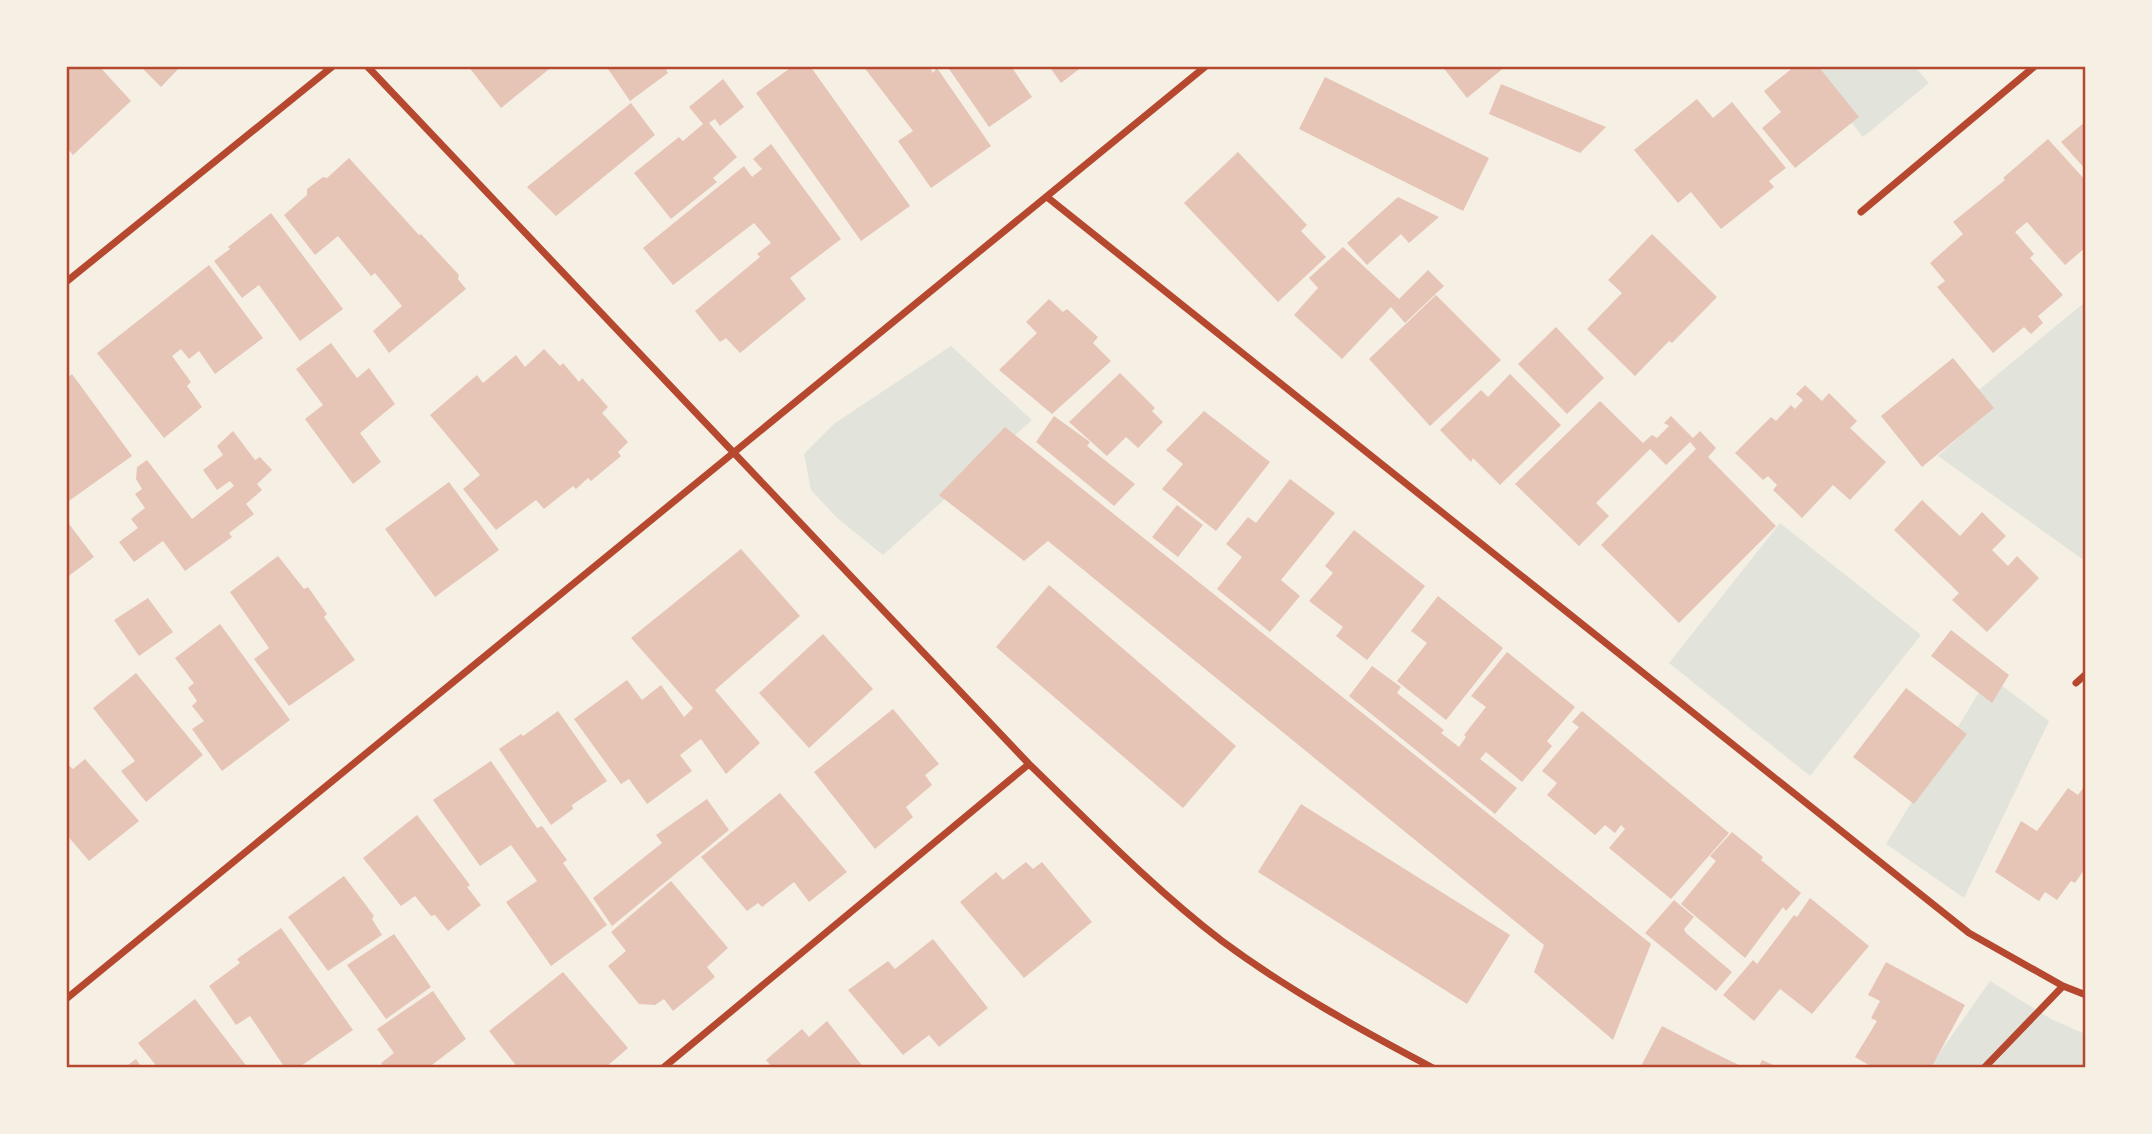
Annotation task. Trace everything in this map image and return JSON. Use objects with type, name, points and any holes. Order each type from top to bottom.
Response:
[{"type":"street","points":[[66,282],[332,66]]},
{"type":"street","points":[[367,66],[1029,764],[1162,890],[1222,941],[1290,988],[1433,1068]]},
{"type":"street","points":[[66,999],[1206,66]]},
{"type":"street","points":[[1861,212],[2035,66]]},
{"type":"street","points":[[1047,197],[1969,933],[2063,986],[2085,995]]},
{"type":"street","points":[[2076,683],[2085,674]]},
{"type":"street","points":[[663,1068],[1029,764]]},
{"type":"street","points":[[1984,1068],[2063,986]]},
{"type":"shaded area","points":[[1807,67],[1915,67],[1929,83],[1863,137]]},
{"type":"shaded area","points":[[2085,302],[2085,561],[1938,456],[1984,415],[1969,398]]},
{"type":"shaded area","points":[[951,346],[1032,420],[883,555],[837,518],[811,490],[804,454],[835,423]]},
{"type":"shaded area","points":[[1780,523],[1921,635],[1810,776],[1669,663]]},
{"type":"shaded area","points":[[1989,676],[2049,721],[1964,898],[1886,844]]},
{"type":"shaded area","points":[[1990,981],[2051,1019],[2085,1034],[2085,1067],[1929,1068]]},
{"type":"building","points":[[66,66],[99,66],[131,101],[73,155],[66,147]]},
{"type":"building","points":[[140,66],[181,66],[161,87]]},
{"type":"building","points":[[468,66],[553,66],[501,108]]},
{"type":"building","points":[[606,66],[664,66],[668,73],[630,101]]},
{"type":"building","points":[[793,66],[810,66],[910,206],[861,241],[756,93]]},
{"type":"building","points":[[863,66],[929,66],[933,73],[937,68],[991,146],[931,188],[898,141],[913,131]]},
{"type":"building","points":[[947,66],[1011,66],[1032,97],[989,127]]},
{"type":"building","points":[[1049,66],[1083,66],[1061,83]]},
{"type":"building","points":[[1442,66],[1506,66],[1467,98]]},
{"type":"building","points":[[1795,66],[1818,66],[1859,117],[1795,168],[1762,128],[1781,112],[1764,91]]},
{"type":"building","points":[[1325,77],[1489,158],[1463,211],[1299,129]]},
{"type":"building","points":[[723,79],[744,107],[720,126],[715,119],[709,123],[737,157],[713,178],[717,182],[671,219],[634,173],[679,137],[683,141],[703,124],[689,107]]},
{"type":"building","points":[[1501,84],[1606,127],[1580,153],[1489,114]]},
{"type":"building","points":[[1697,99],[1713,118],[1732,102],[1786,168],[1769,181],[1774,187],[1721,229],[1691,192],[1678,203],[1634,150]]},
{"type":"building","points":[[631,103],[655,135],[556,216],[527,187]]},
{"type":"building","points":[[2086,121],[2086,170],[2061,142]]},
{"type":"building","points":[[2048,139],[2086,181],[2086,247],[2065,265],[2027,222],[2015,232],[2034,254],[2030,258],[2063,295],[2038,316],[2043,323],[2031,334],[2024,327],[1993,353],[1937,287],[1945,281],[1930,263],[1963,234],[1953,222],[2005,180],[2003,178]]},
{"type":"building","points":[[771,144],[841,239],[790,278],[806,299],[740,353],[726,338],[720,342],[695,311],[760,257],[757,254],[771,243],[754,223],[673,285],[643,248],[744,166],[752,177],[762,169],[753,159]]},
{"type":"building","points":[[1238,152],[1307,225],[1301,231],[1326,257],[1278,302],[1184,203]]},
{"type":"building","points":[[349,158],[459,275],[458,279],[466,289],[389,353],[373,331],[402,306],[375,273],[371,276],[338,236],[315,255],[284,215],[307,195],[307,189],[323,177],[327,178]]},
{"type":"building","points":[[1398,197],[1439,217],[1409,243],[1401,234],[1367,265],[1347,243]]},
{"type":"building","points":[[271,213],[343,309],[300,341],[259,285],[242,298],[214,261]]},
{"type":"building","points":[[1652,234],[1717,297],[1635,376],[1587,329],[1622,293],[1608,280]]},
{"type":"building","points":[[1343,247],[1399,299],[1428,270],[1444,286],[1405,323],[1391,307],[1342,359],[1294,315],[1318,288],[1309,278]]},
{"type":"building","points":[[209,265],[263,338],[215,374],[199,351],[189,359],[181,349],[172,356],[191,382],[187,386],[202,407],[164,438],[97,353]]},
{"type":"building","points":[[1436,295],[1501,360],[1430,426],[1369,359]]},
{"type":"building","points":[[1049,299],[1063,312],[1067,309],[1098,337],[1093,343],[1111,361],[1052,414],[999,370],[1037,333],[1026,322]]},
{"type":"building","points":[[1556,327],[1604,378],[1567,414],[1518,364]]},
{"type":"building","points":[[331,343],[357,378],[369,368],[395,404],[360,433],[381,462],[353,484],[305,419],[323,405],[296,369]]},
{"type":"building","points":[[544,349],[560,366],[563,363],[579,382],[582,378],[608,407],[602,413],[628,442],[618,452],[621,456],[591,481],[588,478],[576,489],[573,486],[544,509],[536,500],[496,530],[463,489],[480,475],[430,415],[477,375],[483,383],[516,355],[525,367]]},
{"type":"building","points":[[1953,358],[1994,408],[1922,467],[1881,416]]},
{"type":"building","points":[[1120,373],[1155,408],[1152,411],[1163,422],[1138,448],[1126,437],[1107,456],[1069,422]]},
{"type":"building","points":[[72,374],[132,456],[66,503],[66,379]]},
{"type":"building","points":[[1510,374],[1561,425],[1500,485],[1473,458],[1471,462],[1440,430],[1481,390],[1488,397]]},
{"type":"building","points":[[1805,385],[1822,401],[1829,393],[1857,421],[1850,428],[1886,462],[1850,500],[1833,485],[1802,518],[1773,490],[1777,485],[1768,476],[1763,480],[1735,453],[1771,417],[1776,421],[1791,405],[1795,409],[1803,400],[1796,394]]},
{"type":"building","points":[[1600,401],[1643,443],[1652,435],[1657,438],[1669,426],[1664,423],[1671,416],[1693,438],[1700,431],[1716,448],[1708,457],[1776,526],[1679,623],[1601,545],[1696,449],[1690,442],[1666,465],[1650,449],[1596,503],[1609,516],[1579,546],[1515,484]]},
{"type":"building","points":[[1204,411],[1270,462],[1216,531],[1162,489],[1183,464],[1166,450]]},
{"type":"building","points":[[1054,416],[1090,442],[1087,446],[1135,484],[1114,506],[1036,442]]},
{"type":"building","points":[[1005,427],[1651,944],[1613,1040],[1534,972],[1544,945],[1048,541],[1024,561],[939,495]]},
{"type":"building","points":[[233,431],[255,460],[260,457],[272,470],[257,484],[262,490],[246,504],[254,514],[229,533],[232,537],[185,571],[163,541],[134,562],[119,542],[138,528],[131,519],[145,508],[135,494],[142,489],[136,479],[137,467],[147,460],[192,519],[234,486],[230,481],[217,490],[203,470],[223,455],[217,446]]},
{"type":"building","points":[[1290,479],[1335,513],[1281,580],[1300,596],[1270,632],[1217,589],[1242,557],[1226,544],[1248,517],[1256,523]]},
{"type":"building","points":[[449,482],[499,550],[435,597],[385,529]]},
{"type":"building","points":[[1922,500],[1960,536],[1982,512],[2006,536],[1992,550],[2008,566],[2017,556],[2039,578],[1987,632],[1952,600],[1959,593],[1894,530]]},
{"type":"building","points":[[1177,505],[1203,525],[1178,557],[1152,537]]},
{"type":"building","points":[[66,520],[94,557],[66,578]]},
{"type":"building","points":[[1354,530],[1425,586],[1367,660],[1336,636],[1343,627],[1309,601],[1333,573],[1325,566]]},
{"type":"building","points":[[741,549],[800,616],[715,690],[760,743],[726,774],[701,739],[680,755],[692,771],[647,804],[629,779],[621,784],[574,719],[627,680],[642,700],[661,685],[684,717],[693,708],[631,638]]},
{"type":"building","points":[[278,556],[304,589],[308,587],[327,614],[324,617],[355,660],[289,706],[254,659],[269,648],[230,592]]},
{"type":"building","points":[[1049,585],[1236,746],[1183,808],[996,647]]},
{"type":"building","points":[[1438,596],[1503,648],[1446,720],[1397,681],[1427,643],[1411,631]]},
{"type":"building","points":[[148,598],[173,632],[139,656],[114,620]]},
{"type":"building","points":[[220,624],[290,720],[222,771],[192,729],[204,721],[192,706],[197,701],[188,688],[194,683],[175,658]]},
{"type":"building","points":[[1951,630],[2009,675],[1992,703],[1931,656]]},
{"type":"building","points":[[823,634],[873,689],[809,748],[759,693]]},
{"type":"building","points":[[1507,652],[1575,707],[1547,741],[1552,746],[1522,782],[1486,752],[1480,759],[1517,788],[1495,814],[1349,696],[1372,666],[1401,687],[1397,693],[1444,730],[1441,733],[1459,747],[1466,737],[1464,735],[1486,707],[1471,696]]},
{"type":"building","points":[[136,673],[203,755],[146,802],[121,771],[135,761],[93,708]]},
{"type":"building","points":[[1906,688],[1967,734],[1914,804],[1853,757]]},
{"type":"building","points":[[893,709],[939,764],[925,775],[932,785],[906,807],[913,817],[875,849],[814,772]]},
{"type":"building","points":[[558,711],[607,781],[572,805],[573,809],[551,825],[499,749]]},
{"type":"building","points":[[1582,711],[1729,833],[1671,899],[1609,848],[1625,829],[1621,825],[1615,833],[1605,825],[1595,835],[1547,795],[1557,783],[1542,771],[1579,727],[1572,722]]},
{"type":"building","points":[[85,759],[139,821],[89,861],[66,834],[66,763],[73,769]]},
{"type":"building","points":[[491,761],[537,828],[542,826],[567,860],[563,863],[607,925],[551,966],[506,902],[537,881],[511,845],[480,866],[433,800]]},
{"type":"building","points":[[2086,784],[2086,867],[2075,883],[2071,881],[2057,900],[2045,892],[2039,901],[1995,872],[2021,821],[2037,831],[2068,788],[2078,795]]},
{"type":"building","points":[[780,793],[847,872],[809,902],[794,882],[762,907],[758,903],[747,911],[701,857]]},
{"type":"building","points":[[707,799],[729,830],[612,926],[593,898],[662,843],[656,835]]},
{"type":"building","points":[[1301,804],[1510,935],[1467,1004],[1258,872]]},
{"type":"building","points":[[417,815],[470,885],[467,887],[481,905],[448,931],[415,896],[401,906],[363,858]]},
{"type":"building","points":[[1732,832],[1801,893],[1786,911],[1783,907],[1745,958],[1681,904],[1716,861],[1710,856]]},
{"type":"building","points":[[1026,862],[1033,869],[1042,862],[1092,922],[1024,978],[960,902],[996,872],[1003,880]]},
{"type":"building","points":[[344,876],[374,916],[372,919],[382,935],[328,971],[288,917]]},
{"type":"building","points":[[671,881],[728,948],[707,967],[715,977],[673,1011],[664,999],[655,1005],[639,1004],[608,966],[626,951],[611,932]]},
{"type":"building","points":[[1810,898],[1869,946],[1812,1014],[1780,989],[1754,1021],[1723,995],[1753,960],[1757,964]]},
{"type":"building","points":[[1674,900],[1694,917],[1684,929],[1686,933],[1732,972],[1716,991],[1645,933]]},
{"type":"building","points":[[281,928],[353,1030],[298,1068],[285,1068],[250,1016],[236,1025],[209,986],[240,963],[237,959]]},
{"type":"building","points":[[394,934],[431,987],[386,1019],[347,965]]},
{"type":"building","points":[[933,939],[988,1008],[939,1047],[929,1035],[903,1055],[848,990],[888,961],[895,969]]},
{"type":"building","points":[[1886,962],[1965,1005],[1931,1068],[1874,1068],[1855,1057],[1877,1021],[1871,1018],[1880,1001],[1868,995]]},
{"type":"building","points":[[563,972],[628,1048],[605,1068],[518,1068],[489,1031]]},
{"type":"building","points":[[433,991],[466,1039],[428,1068],[384,1068],[381,1063],[394,1053],[377,1029]]},
{"type":"building","points":[[195,999],[248,1068],[158,1068],[138,1043]]},
{"type":"building","points":[[827,1021],[864,1068],[769,1068],[771,1066],[766,1060],[802,1029],[809,1037]]},
{"type":"building","points":[[1662,1026],[1708,1050],[1745,1068],[1640,1068]]},
{"type":"building","points":[[136,1059],[142,1068],[124,1068]]},
{"type":"building","points":[[1762,1060],[1780,1068],[1758,1068]]}]
